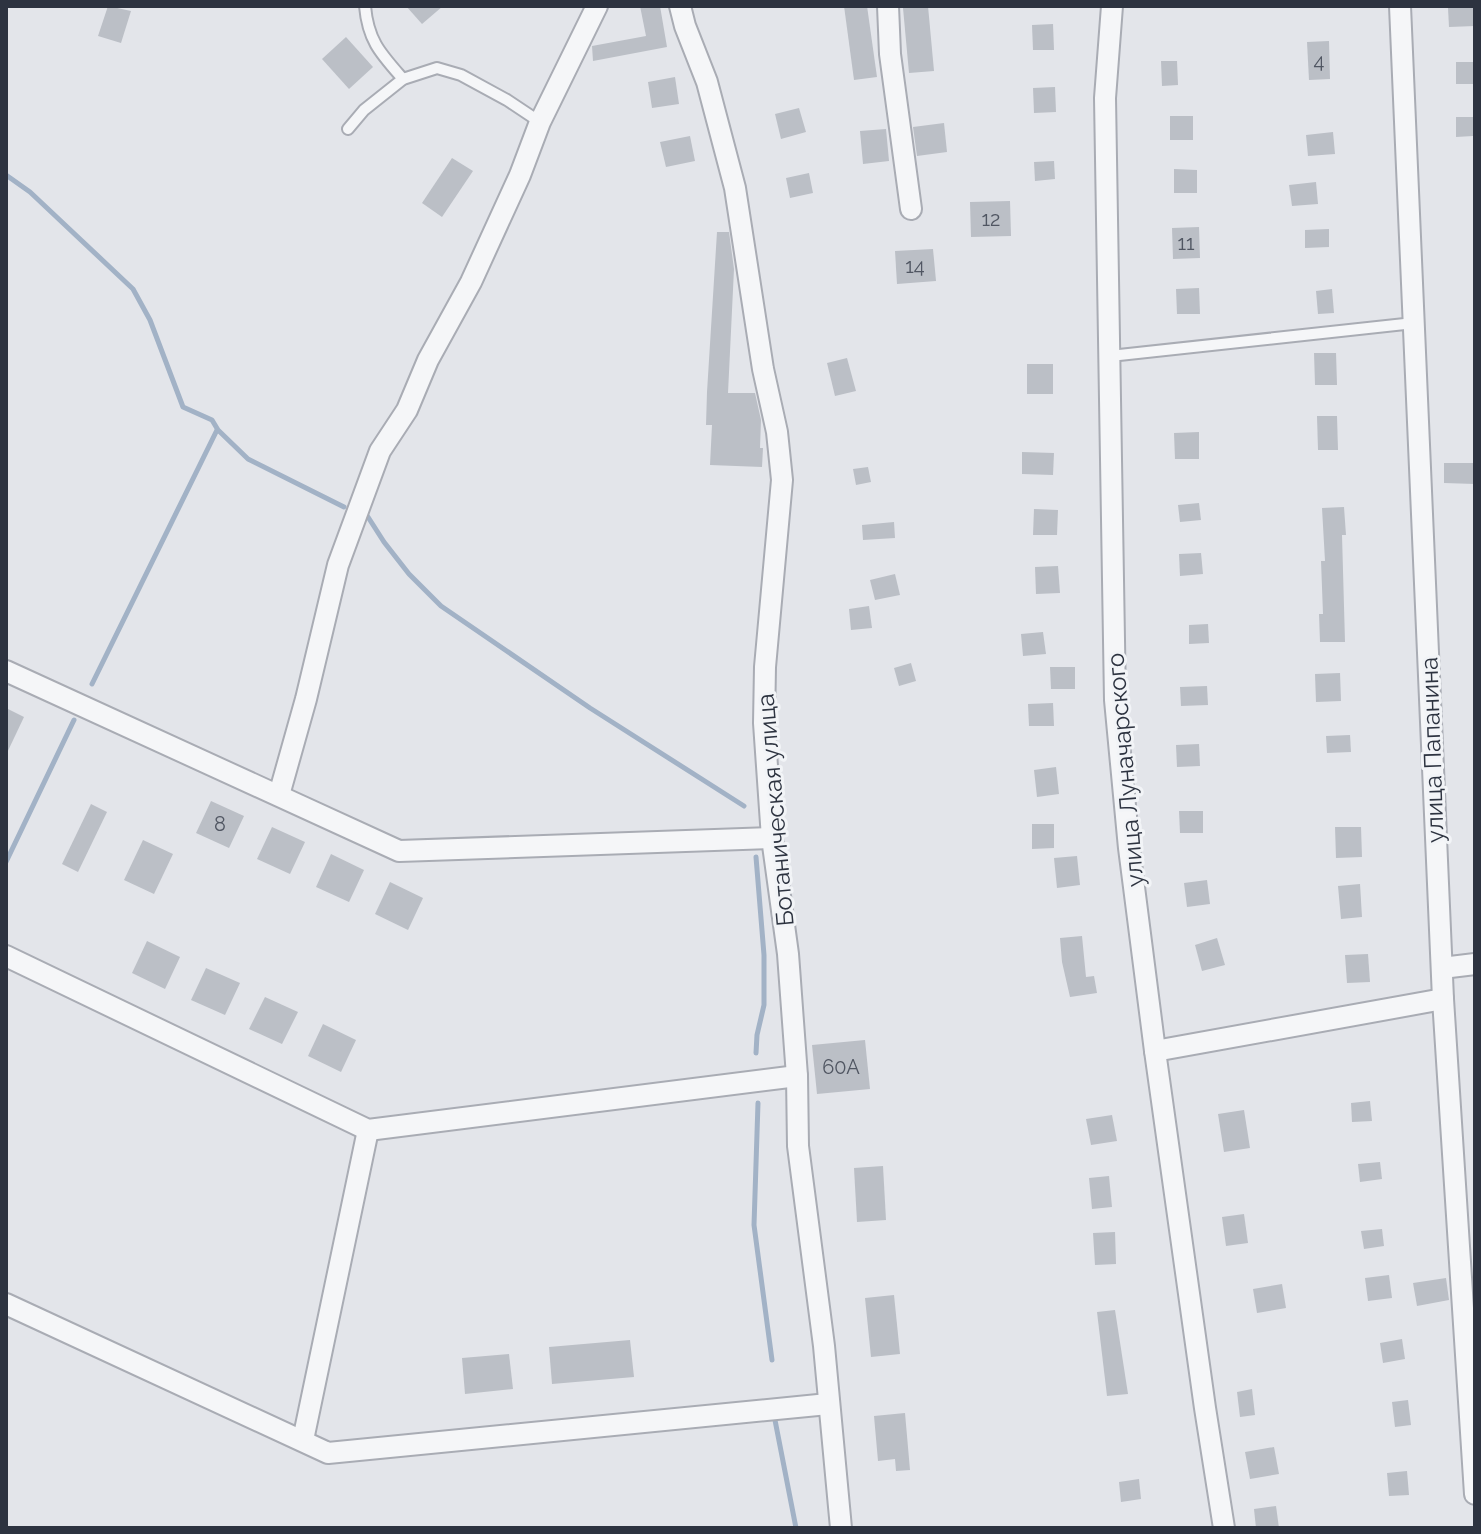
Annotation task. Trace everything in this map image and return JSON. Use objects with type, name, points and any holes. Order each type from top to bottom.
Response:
[{"type":"street","points":[[279,795],[338,565],[380,451],[407,410],[428,360],[471,282],[520,175],[540,122],[597,6]]},
{"type":"street","name":"Ботаническая улица","points":[[680,6],[707,82],[735,188],[763,369],[777,432],[782,480],[764,681],[764,723],[772,838],[788,954],[797,1076],[798,1146],[824,1346],[841,1528]]},
{"type":"street","points":[[888,6],[890,54],[911,209]]},
{"type":"street","name":"улица Луначарского","points":[[1112,6],[1105,98],[1115,700],[1129,848],[1155,1051],[1224,1528]]},
{"type":"street","name":"улица Папанина","points":[[1400,6],[1443,999],[1475,1494]]},
{"type":"street","points":[[6,671],[399,851],[772,838]]},
{"type":"street","points":[[6,956],[368,1130],[797,1076]]},
{"type":"street","points":[[1442,968],[1475,964]]},
{"type":"street","points":[[1155,1051],[1443,999]]},
{"type":"street","points":[[303,1440],[368,1130]]},
{"type":"street","points":[[6,1304],[328,1453],[828,1404]]},
{"type":"lane","points":[[365,6],[367,25],[374,42],[403,79]]},
{"type":"lane","points":[[348,129],[364,110],[403,79],[437,68],[461,75],[540,122]]},
{"type":"lane","points":[[1110,356],[1414,323]]},
{"type":"building","points":[[108,6],[131,11],[121,43],[98,36]]},
{"type":"building","points":[[406,6],[443,6],[422,24]]},
{"type":"building","points":[[640,6],[660,6],[667,47],[593,61],[592,46],[646,36]]},
{"type":"building","points":[[844,6],[867,6],[877,77],[854,80]]},
{"type":"building","points":[[928,6],[934,71],[909,73],[903,8]]},
{"type":"building","points":[[1474,6],[1475,26],[1449,27],[1448,8]]},
{"type":"building","points":[[1053,24],[1054,50],[1033,50],[1032,25]]},
{"type":"building","points":[[346,37],[373,67],[349,89],[322,59]]},
{"type":"building","points":[[1329,41],[1330,79],[1309,80],[1307,42]]},
{"type":"building","points":[[1161,61],[1177,61],[1178,85],[1162,86]]},
{"type":"building","points":[[1456,62],[1475,62],[1475,84],[1456,84]]},
{"type":"building","points":[[675,77],[679,104],[652,108],[648,82]]},
{"type":"building","points":[[1055,87],[1056,112],[1034,113],[1033,88]]},
{"type":"building","points":[[799,108],[806,132],[781,139],[775,114]]},
{"type":"building","points":[[1170,116],[1193,116],[1193,140],[1170,140]]},
{"type":"building","points":[[1456,117],[1473,117],[1473,136],[1456,137]]},
{"type":"building","points":[[944,123],[947,152],[917,156],[913,127]]},
{"type":"building","points":[[886,129],[889,161],[863,164],[860,131]]},
{"type":"building","points":[[1333,132],[1335,154],[1308,156],[1306,135]]},
{"type":"building","points":[[690,136],[695,161],[666,167],[660,142]]},
{"type":"building","points":[[452,158],[473,171],[442,217],[422,203]]},
{"type":"building","points":[[1054,161],[1055,179],[1035,181],[1034,162]]},
{"type":"building","points":[[1174,169],[1197,170],[1197,193],[1174,193]]},
{"type":"building","points":[[809,173],[813,193],[790,198],[786,178]]},
{"type":"building","points":[[1316,182],[1318,204],[1292,206],[1289,185]]},
{"type":"building","points":[[1010,201],[1011,236],[971,237],[970,202]]},
{"type":"building","points":[[1199,227],[1200,258],[1173,259],[1172,228]]},
{"type":"building","points":[[1329,229],[1329,247],[1305,248],[1305,230]]},
{"type":"building","points":[[717,232],[729,232],[734,269],[728,393],[755,393],[761,420],[762,467],[710,465],[712,425],[706,425]]},
{"type":"building","points":[[933,249],[936,281],[897,284],[895,251]]},
{"type":"building","points":[[1199,288],[1200,314],[1177,314],[1176,289]]},
{"type":"building","points":[[1332,289],[1334,313],[1318,314],[1316,291]]},
{"type":"building","points":[[1314,353],[1336,353],[1337,385],[1315,385]]},
{"type":"building","points":[[847,358],[856,391],[835,396],[827,363]]},
{"type":"building","points":[[1027,364],[1053,364],[1053,394],[1027,394]]},
{"type":"building","points":[[1317,416],[1337,416],[1338,450],[1318,450]]},
{"type":"building","points":[[1199,432],[1199,459],[1175,459],[1174,433]]},
{"type":"building","points":[[1022,452],[1054,453],[1053,475],[1022,474]]},
{"type":"building","points":[[1444,463],[1475,463],[1475,484],[1444,483]]},
{"type":"building","points":[[868,467],[871,482],[856,485],[853,469]]},
{"type":"building","points":[[1199,503],[1201,520],[1180,522],[1178,505]]},
{"type":"building","points":[[1344,507],[1345,642],[1320,642],[1319,614],[1323,614],[1321,561],[1325,561],[1322,508]]},
{"type":"building","points":[[1034,509],[1058,510],[1057,535],[1033,535]]},
{"type":"building","points":[[894,522],[895,538],[863,540],[862,525]]},
{"type":"building","points":[[1201,553],[1203,574],[1180,576],[1179,554]]},
{"type":"building","points":[[1058,566],[1060,593],[1036,594],[1035,567]]},
{"type":"building","points":[[895,574],[900,595],[875,600],[870,580]]},
{"type":"building","points":[[869,606],[872,628],[851,630],[849,609]]},
{"type":"building","points":[[1208,624],[1209,643],[1189,644],[1189,625]]},
{"type":"building","points":[[1043,632],[1046,654],[1023,656],[1021,634]]},
{"type":"building","points":[[911,663],[916,681],[899,686],[894,668]]},
{"type":"building","points":[[1050,667],[1075,667],[1075,689],[1051,689]]},
{"type":"building","points":[[1340,673],[1341,701],[1316,702],[1315,674]]},
{"type":"building","points":[[1207,686],[1208,705],[1181,706],[1180,687]]},
{"type":"building","points":[[1053,703],[1054,726],[1029,726],[1028,704]]},
{"type":"building","points":[[6,708],[24,717],[6,755]]},
{"type":"building","points":[[1350,735],[1351,752],[1327,753],[1326,736]]},
{"type":"building","points":[[1199,744],[1200,766],[1177,767],[1176,745]]},
{"type":"building","points":[[1056,767],[1059,794],[1037,797],[1034,770]]},
{"type":"building","points":[[211,801],[244,816],[229,848],[196,833]]},
{"type":"building","points":[[91,804],[107,812],[78,872],[62,864]]},
{"type":"building","points":[[1179,811],[1203,811],[1203,833],[1180,833]]},
{"type":"building","points":[[1032,824],[1054,824],[1054,848],[1032,849]]},
{"type":"building","points":[[272,827],[305,842],[290,874],[257,859]]},
{"type":"building","points":[[1335,827],[1361,827],[1362,857],[1336,858]]},
{"type":"building","points":[[143,840],[173,854],[154,894],[124,880]]},
{"type":"building","points":[[331,854],[364,870],[349,902],[316,887]]},
{"type":"building","points":[[1077,856],[1080,885],[1057,888],[1054,858]]},
{"type":"building","points":[[1207,880],[1210,904],[1187,907],[1184,883]]},
{"type":"building","points":[[390,882],[423,898],[408,930],[375,914]]},
{"type":"building","points":[[1360,884],[1362,917],[1341,919],[1338,886]]},
{"type":"building","points":[[1082,936],[1086,977],[1094,976],[1097,993],[1070,997],[1060,938]]},
{"type":"building","points":[[1217,938],[1225,965],[1202,971],[1195,945]]},
{"type":"building","points":[[147,941],[180,957],[165,989],[132,973]]},
{"type":"building","points":[[1368,954],[1370,982],[1347,983],[1345,955]]},
{"type":"building","points":[[206,968],[240,983],[225,1015],[191,1000]]},
{"type":"building","points":[[265,997],[298,1012],[282,1044],[249,1029]]},
{"type":"building","points":[[323,1024],[356,1040],[341,1072],[308,1056]]},
{"type":"building","points":[[865,1040],[870,1089],[817,1094],[812,1045]]},
{"type":"building","points":[[1370,1101],[1372,1121],[1352,1122],[1351,1103]]},
{"type":"building","points":[[1244,1110],[1250,1148],[1224,1152],[1218,1114]]},
{"type":"building","points":[[1112,1115],[1117,1141],[1091,1145],[1086,1119]]},
{"type":"building","points":[[1380,1162],[1382,1179],[1360,1182],[1358,1164]]},
{"type":"building","points":[[883,1166],[886,1220],[857,1222],[854,1168]]},
{"type":"building","points":[[1109,1176],[1112,1207],[1092,1209],[1089,1178]]},
{"type":"building","points":[[1244,1214],[1248,1243],[1226,1246],[1222,1217]]},
{"type":"building","points":[[1382,1229],[1384,1246],[1364,1249],[1361,1231]]},
{"type":"building","points":[[1115,1232],[1116,1264],[1095,1265],[1093,1233]]},
{"type":"building","points":[[1389,1275],[1392,1298],[1368,1301],[1365,1278]]},
{"type":"building","points":[[1446,1278],[1449,1300],[1417,1306],[1413,1283]]},
{"type":"building","points":[[1282,1284],[1286,1308],[1257,1313],[1253,1289]]},
{"type":"building","points":[[894,1295],[900,1354],[871,1357],[865,1298]]},
{"type":"building","points":[[1115,1310],[1128,1394],[1107,1396],[1097,1312]]},
{"type":"building","points":[[1402,1339],[1405,1359],[1383,1363],[1380,1343]]},
{"type":"building","points":[[630,1340],[634,1377],[552,1384],[549,1347]]},
{"type":"building","points":[[509,1354],[513,1389],[465,1394],[462,1358]]},
{"type":"building","points":[[1252,1389],[1255,1415],[1240,1417],[1237,1392]]},
{"type":"building","points":[[1408,1400],[1411,1425],[1395,1427],[1392,1402]]},
{"type":"building","points":[[905,1413],[910,1470],[896,1471],[895,1459],[878,1461],[874,1416]]},
{"type":"building","points":[[1274,1447],[1279,1474],[1250,1479],[1245,1452]]},
{"type":"building","points":[[1407,1471],[1409,1495],[1389,1496],[1387,1473]]},
{"type":"building","points":[[1139,1479],[1141,1499],[1121,1502],[1119,1482]]},
{"type":"building","points":[[1276,1506],[1279,1528],[1256,1528],[1254,1509]]},
{"type":"waterway","points":[[6,175],[30,192],[133,289],[150,320],[183,407],[212,420],[248,459],[344,507]]},
{"type":"waterway","points":[[92,684],[217,430]]},
{"type":"waterway","points":[[368,517],[409,574],[441,606],[590,708],[744,806]]},
{"type":"waterway","points":[[6,862],[74,720]]},
{"type":"waterway","points":[[756,857],[764,955],[764,1005],[756,1053]]},
{"type":"waterway","points":[[758,1103],[754,1225],[772,1360]]},
{"type":"waterway","points":[[774,1415],[796,1528]]}]
